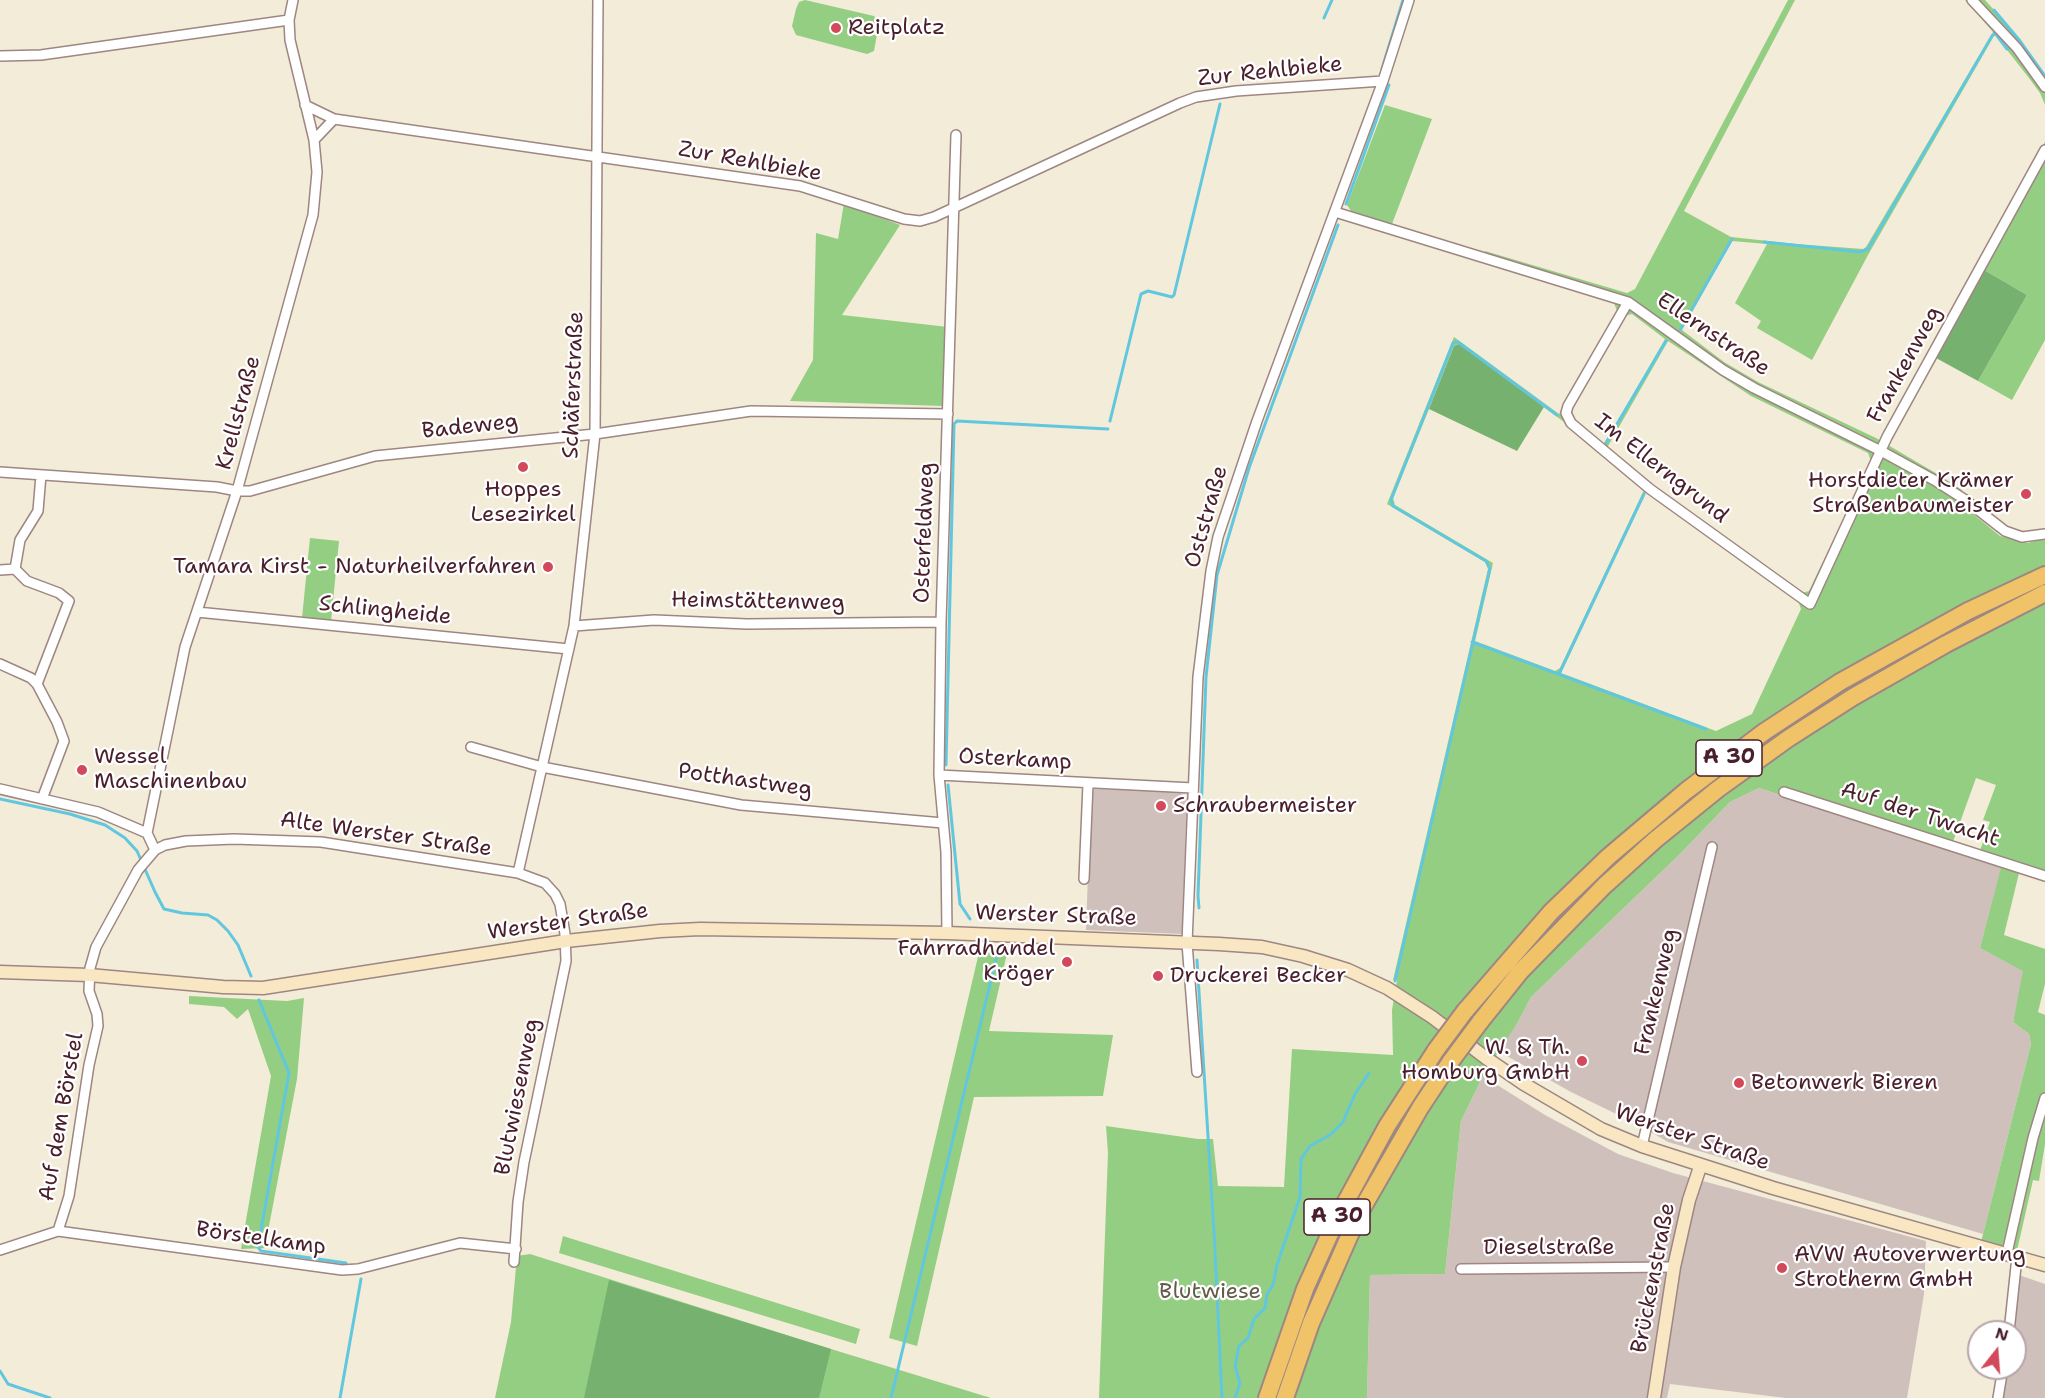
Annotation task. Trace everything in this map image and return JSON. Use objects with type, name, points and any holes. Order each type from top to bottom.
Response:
[{"type":"highway","name":"A 30","points":[[1267,1398],[1305,1289],[1337,1218],[1387,1126],[1436,1050],[1465,1011],[1551,912],[1608,857],[1686,790],[1764,732],[1840,682],[1968,611],[2045,575]]},
{"type":"highway","name":"A 30","points":[[1285,1398],[1311,1323],[1359,1214],[1402,1136],[1451,1061],[1520,972],[1604,886],[1655,840],[1718,789],[1789,738],[1853,697],[1946,644],[2045,593]]},
{"type":"main road","name":"Werster Straße","points":[[0,972],[89,975],[223,987],[263,988],[566,941],[700,929],[947,933],[1262,947],[1303,956],[1356,973],[1394,992],[1524,1084],[1601,1129],[1642,1146],[1700,1167],[2045,1265]]},
{"type":"main road","name":"Brückenstraße","points":[[1654,1398],[1674,1267],[1689,1200],[1700,1167]]},
{"type":"street","name":"Krellstraße","points":[[147,833],[185,647],[237,491],[313,215],[317,172],[314,140],[292,57],[289,20],[293,0]]},
{"type":"street","name":"Schäferstraße","points":[[518,873],[574,627],[594,434],[598,0]]},
{"type":"street","name":"Oststraße","points":[[1197,1072],[1187,943],[1200,656],[1211,571],[1218,537],[1257,421],[1383,81],[1409,0]]},
{"type":"street","points":[[1972,0],[2017,48],[2045,87]]},
{"type":"street","points":[[0,56],[41,55],[289,20]]},
{"type":"street","name":"Zur Rehlbieke","points":[[305,105],[334,119],[800,186],[904,219],[920,221],[955,207],[1169,107],[1196,97],[1236,91],[1383,81]]},
{"type":"street","points":[[314,140],[334,119]]},
{"type":"street","name":"Osterfeldweg","points":[[947,933],[939,775],[941,622],[956,135]]},
{"type":"street","name":"Frankenweg","points":[[1810,604],[1881,451],[2045,150]]},
{"type":"street","name":"Ellernstraße","points":[[1335,212],[1628,302],[1754,388],[1881,451],[1964,499],[2013,536],[2029,537],[2045,534]]},
{"type":"street","name":"Im Ellerngrund","points":[[1628,302],[1568,406],[1566,413],[1571,423],[1650,489],[1810,604]]},
{"type":"street","name":"Badeweg","points":[[0,472],[250,491],[375,456],[594,434],[751,411],[948,414]]},
{"type":"street","points":[[15,568],[20,540],[38,511],[41,475]]},
{"type":"street","points":[[0,570],[15,568]]},
{"type":"street","points":[[15,568],[27,581],[59,593],[69,601],[37,684]]},
{"type":"street","name":"Schlingheide","points":[[197,612],[569,649]]},
{"type":"street","name":"Heimstättenweg","points":[[574,627],[654,620],[747,624],[941,622]]},
{"type":"street","points":[[0,664],[32,678],[37,684],[57,722],[64,741],[42,799]]},
{"type":"street","points":[[471,747],[542,767]]},
{"type":"street","name":"Potthastweg","points":[[542,767],[741,804],[943,823]]},
{"type":"street","name":"Osterkamp","points":[[939,775],[1193,788]]},
{"type":"street","name":"Osterkamp","points":[[1084,879],[1088,784]]},
{"type":"street","points":[[0,789],[98,812],[147,833],[152,853],[138,870],[96,947],[89,975]]},
{"type":"street","name":"Auf der Twacht","points":[[1784,792],[2045,876]]},
{"type":"street","name":"Alte Werster Straße","points":[[152,853],[165,845],[186,841],[271,839],[321,842],[518,873],[545,883],[555,894],[560,904],[566,941]]},
{"type":"street","name":"Frankenweg","points":[[1642,1146],[1712,847]]},
{"type":"street","name":"Blutwiesenweg","points":[[514,1262],[518,1202],[524,1162],[567,961],[566,941]]},
{"type":"street","name":"Auf dem Börstel","points":[[58,1231],[69,1196],[89,1065],[98,1026],[97,1014],[89,991],[89,975]]},
{"type":"street","points":[[2009,1320],[2012,1255],[2033,1138],[2045,1098]]},
{"type":"street","name":"Börstelkamp","points":[[0,1250],[58,1231],[342,1270],[358,1269],[460,1243],[516,1249]]},
{"type":"street","name":"Dieselstraße","points":[[1461,1269],[1674,1267]]},
{"type":"street","points":[[1998,1398],[2001,1380]]},
{"type":"shaded area","points":[[1759,788],[2002,868],[1980,948],[2024,971],[2013,1022],[2029,1034],[2031,1044],[1983,1234],[1668,1142],[1498,1051],[1518,1022],[1531,997],[1679,855],[1730,802]]},
{"type":"shaded area","points":[[1091,789],[1178,791],[1187,797],[1182,934],[1086,930]]},
{"type":"shaded area","points":[[1483,1076],[1545,1115],[1618,1154],[1673,1173],[1926,1241],[1924,1294],[1907,1398],[1786,1398],[1670,1384],[1667,1398],[1367,1398],[1370,1275],[1445,1274],[1461,1121]]},
{"type":"shaded area","points":[[2019,1275],[2045,1284],[2045,1398],[1999,1398],[2003,1380],[2027,1380],[2027,1320],[2013,1320]]},
{"type":"green space","name":"Reitplatz","points":[[805,0],[874,16],[879,23],[874,51],[867,54],[796,35],[792,26],[796,9],[799,2]]},
{"type":"green space","name":"Blutwiese","points":[[1788,0],[1795,0],[1684,211],[1731,237],[1863,249],[1866,247],[1993,32],[1965,0],[1985,0],[2020,39],[2045,76],[2045,105],[2040,93],[2029,78],[1994,36],[1868,255],[1812,360],[1757,328],[1761,321],[1735,303],[1767,244],[1732,241],[1682,330],[1724,362],[1758,382],[1876,438],[1939,475],[1962,490],[1956,500],[2000,536],[2028,543],[2045,538],[2045,881],[2019,873],[2004,935],[2045,949],[2045,984],[2038,1012],[2045,1015],[2045,1144],[2039,1181],[2033,1180],[2016,1255],[1980,1246],[2031,1044],[2029,1034],[2013,1022],[2023,971],[1980,948],[2001,868],[1977,859],[1990,822],[1983,820],[1996,785],[1976,778],[1950,850],[1759,788],[1730,802],[1679,855],[1531,997],[1518,1022],[1483,1076],[1461,1121],[1445,1274],[1370,1275],[1367,1398],[1099,1398],[1108,1153],[1106,1126],[1198,1139],[1213,1139],[1218,1186],[1284,1187],[1292,1049],[1393,1055],[1392,1010],[1397,980],[1393,980],[1488,569],[1485,562],[1387,504],[1454,337],[1559,414],[1617,311],[1614,303],[1482,262],[1485,251],[1627,293],[1635,289]],"holes":[[[1632,314],[1665,339],[1604,445],[1573,419],[1572,410],[1624,316]],[[1668,341],[1751,396],[1868,453],[1871,461],[1809,591],[1802,593],[1651,485],[1607,448]],[[1459,344],[1564,422],[1644,490],[1560,668],[1555,671],[1475,641],[1493,563],[1395,505],[1393,498],[1454,346]],[[1646,491],[1798,601],[1801,609],[1752,714],[1716,731],[1561,673]]]},
{"type":"green space","points":[[1385,105],[1432,119],[1392,224],[1351,211],[1347,205]]},
{"type":"green space","points":[[2045,142],[2045,340],[2012,400],[1978,381],[2027,295],[1984,270],[1969,298],[1961,294]]},
{"type":"green space","points":[[844,203],[900,225],[842,315],[948,327],[943,406],[790,401],[813,360],[816,233],[838,239]]},
{"type":"green space","points":[[1984,270],[2027,295],[1978,381],[1936,358]]},
{"type":"green space","points":[[1459,344],[1544,407],[1517,451],[1429,409],[1454,346]]},
{"type":"green space","points":[[310,538],[339,541],[331,621],[302,618]]},
{"type":"green space","points":[[980,948],[1008,949],[989,1031],[1113,1035],[1103,1096],[974,1097],[917,1346],[889,1338]]},
{"type":"green space","points":[[189,996],[287,1001],[304,998],[297,1079],[265,1247],[267,1248],[241,1249],[271,1076],[248,1009],[237,1019],[224,1007],[189,1004]]},
{"type":"green space","points":[[563,1236],[860,1329],[856,1344],[559,1253]]},
{"type":"green space","points":[[530,1254],[991,1398],[495,1398],[511,1322],[517,1256]]},
{"type":"green space","points":[[609,1280],[831,1349],[819,1398],[584,1398]]},
{"type":"waterway","points":[[1324,18],[1332,0]]},
{"type":"waterway","points":[[1382,69],[1403,0]]},
{"type":"waterway","points":[[1994,10],[2045,76]]},
{"type":"waterway","points":[[1764,242],[1860,252],[1868,249],[1992,36],[1995,33],[2007,49],[2010,48]]},
{"type":"waterway","points":[[1346,204],[1389,85]]},
{"type":"waterway","points":[[1110,421],[1141,294],[1148,291],[1172,297],[1174,295],[1220,104]]},
{"type":"waterway","points":[[1199,908],[1206,677],[1217,575],[1249,468],[1338,225]]},
{"type":"waterway","points":[[1680,330],[1732,239]]},
{"type":"waterway","points":[[1604,446],[1666,341]]},
{"type":"waterway","points":[[1395,981],[1490,568],[1486,561],[1393,506],[1391,500],[1453,343],[1458,342],[1557,415]]},
{"type":"waterway","points":[[946,765],[954,424],[957,421],[1108,429]]},
{"type":"waterway","points":[[1559,674],[1644,494]]},
{"type":"waterway","points":[[1472,642],[1706,729]]},
{"type":"waterway","points":[[948,785],[960,904],[970,919]]},
{"type":"waterway","points":[[0,799],[70,814],[105,825],[125,838],[137,851],[164,909],[208,915],[217,920],[238,945],[251,976]]},
{"type":"waterway","points":[[891,1398],[996,959]]},
{"type":"waterway","points":[[1197,960],[1215,1248]]},
{"type":"waterway","points":[[259,1000],[289,1073],[258,1247],[261,1251],[346,1263]]},
{"type":"waterway","points":[[1235,1398],[1240,1383],[1235,1366],[1239,1346],[1248,1338],[1254,1319],[1265,1308],[1267,1294],[1273,1285],[1277,1265],[1300,1197],[1301,1159],[1310,1146],[1330,1135],[1343,1122],[1355,1094],[1369,1073]]},
{"type":"waterway","points":[[1215,1251],[1222,1398]]},
{"type":"waterway","points":[[340,1398],[361,1279]]},
{"type":"waterway","points":[[0,1371],[8,1384],[50,1398]]},
{"type":"place","name":"Reitplatz","points":[[836,28]]},
{"type":"place","name":"Hoppes Lesezirkel","points":[[523,467]]},
{"type":"place","name":"Horstdieter Krämer Straßenbaumeister","points":[[2026,494]]},
{"type":"place","name":"Tamara Kirst - Naturheilverfahren","points":[[548,567]]},
{"type":"place","name":"Wessel Maschinenbau","points":[[82,770]]},
{"type":"place","name":"Schraubermeister","points":[[1161,806]]},
{"type":"place","name":"Fahrradhandel Kröger","points":[[1067,962]]},
{"type":"place","name":"Druckerei Becker","points":[[1158,976]]},
{"type":"place","name":"W. & Th. Homburg GmbH","points":[[1582,1061]]},
{"type":"place","name":"Betonwerk Bieren","points":[[1739,1083]]},
{"type":"place","name":"AVW Autoverwertung Strotherm GmbH","points":[[1782,1268]]}]
